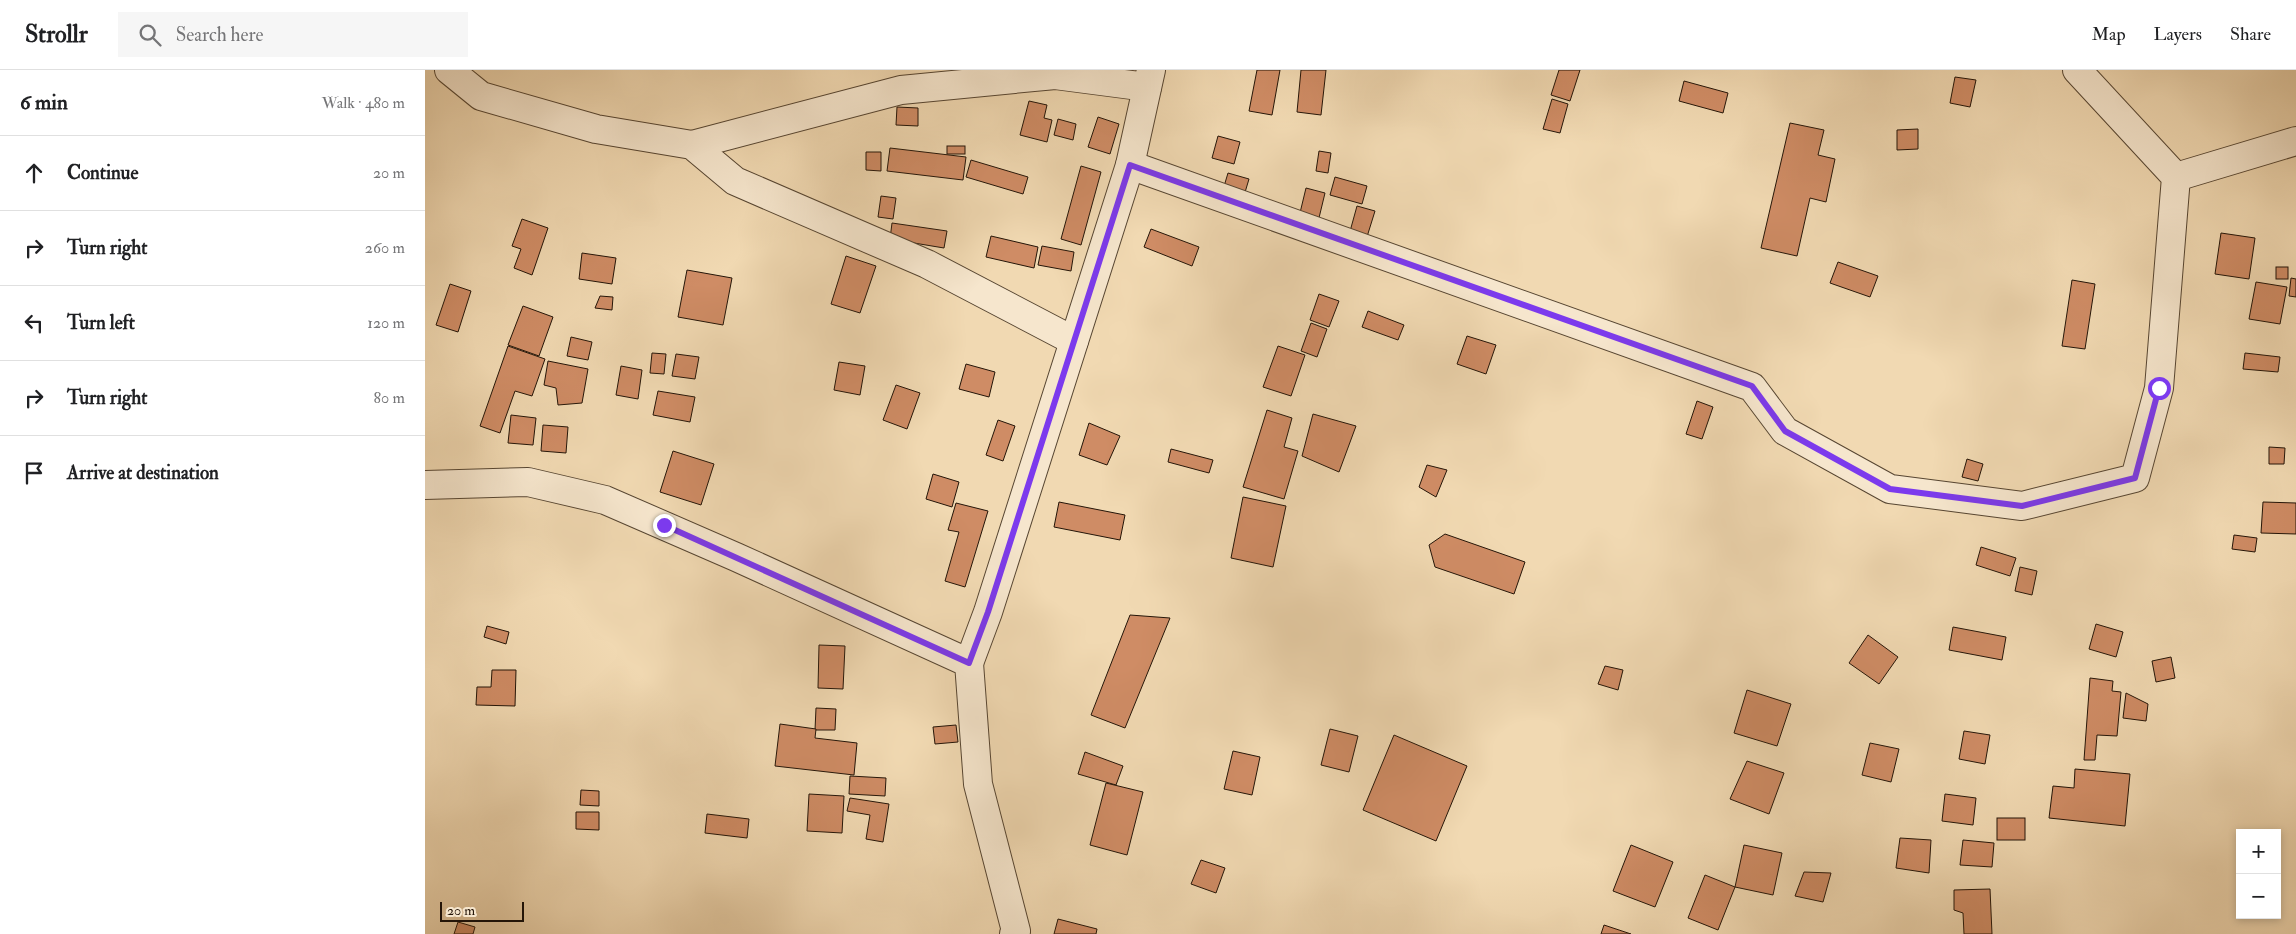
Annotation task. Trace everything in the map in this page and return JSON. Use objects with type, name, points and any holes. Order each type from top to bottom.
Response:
[{"type":"street","points":[[449,70],[481,96],[596,130],[692,145],[901,90],[1055,74],[1149,78],[1130,165],[988,612],[969,663],[979,784],[1016,931],[1014,934]]},
{"type":"street","points":[[1130,165],[1752,386],[1785,431],[1890,489],[2022,506],[2135,478],[2159,388],[2176,177],[2077,70]]},
{"type":"street","points":[[2176,177],[2296,142]]},
{"type":"street","points":[[692,145],[735,181],[927,264],[1074,341]]},
{"type":"street","points":[[425,485],[528,482],[605,500],[969,663]]},
{"type":"building","points":[[1257,70],[1280,70],[1272,115],[1249,111]]},
{"type":"building","points":[[1301,70],[1326,70],[1321,115],[1297,112]]},
{"type":"building","points":[[1559,70],[1580,70],[1570,101],[1551,95]]},
{"type":"building","points":[[1955,77],[1976,80],[1970,107],[1950,103]]},
{"type":"building","points":[[1684,81],[1728,93],[1723,113],[1679,101]]},
{"type":"building","points":[[1552,99],[1568,104],[1560,133],[1543,129]]},
{"type":"building","points":[[1029,101],[1047,105],[1044,118],[1052,120],[1047,142],[1020,135]]},
{"type":"building","points":[[897,107],[918,108],[918,126],[896,125]]},
{"type":"building","points":[[1098,117],[1119,124],[1110,154],[1088,147]]},
{"type":"building","points":[[1058,119],[1076,124],[1073,140],[1054,135]]},
{"type":"building","points":[[1790,123],[1824,130],[1818,155],[1835,159],[1826,202],[1810,198],[1797,256],[1761,248]]},
{"type":"building","points":[[1918,129],[1918,149],[1897,150],[1897,130]]},
{"type":"building","points":[[1218,136],[1240,142],[1234,164],[1212,158]]},
{"type":"building","points":[[947,146],[965,146],[965,154],[947,154]]},
{"type":"building","points":[[890,148],[966,157],[963,180],[887,171]]},
{"type":"building","points":[[1319,151],[1331,153],[1328,173],[1316,171]]},
{"type":"building","points":[[866,152],[881,152],[881,171],[866,170]]},
{"type":"building","points":[[971,160],[1028,177],[1023,194],[966,177]]},
{"type":"building","points":[[1081,166],[1101,172],[1081,245],[1061,239]]},
{"type":"building","points":[[1228,173],[1249,179],[1243,199],[1222,193]]},
{"type":"building","points":[[1335,177],[1367,186],[1362,204],[1330,195]]},
{"type":"building","points":[[1306,188],[1325,193],[1318,222],[1299,217]]},
{"type":"building","points":[[881,196],[896,198],[893,219],[878,217]]},
{"type":"building","points":[[1357,206],[1375,211],[1366,240],[1349,235]]},
{"type":"building","points":[[522,219],[548,228],[532,275],[514,268],[521,249],[512,246]]},
{"type":"building","points":[[892,223],[947,231],[944,248],[890,239]]},
{"type":"building","points":[[1151,229],[1199,247],[1192,266],[1144,247]]},
{"type":"building","points":[[2221,233],[2255,238],[2249,279],[2215,274]]},
{"type":"building","points":[[991,236],[1038,247],[1034,268],[986,257]]},
{"type":"building","points":[[1042,246],[1074,252],[1071,271],[1038,265]]},
{"type":"building","points":[[582,253],[616,258],[612,284],[579,279]]},
{"type":"building","points":[[846,256],[876,266],[860,313],[831,304]]},
{"type":"building","points":[[1838,262],[1878,276],[1870,297],[1830,283]]},
{"type":"building","points":[[2276,267],[2288,267],[2288,279],[2276,279]]},
{"type":"building","points":[[687,270],[732,278],[723,325],[678,317]]},
{"type":"building","points":[[2291,278],[2296,279],[2296,297],[2289,296]]},
{"type":"building","points":[[2072,280],[2095,284],[2085,349],[2062,346]]},
{"type":"building","points":[[2256,282],[2287,287],[2280,324],[2249,319]]},
{"type":"building","points":[[450,284],[471,291],[458,332],[436,325]]},
{"type":"building","points":[[1319,294],[1339,301],[1329,327],[1310,320]]},
{"type":"building","points":[[600,296],[613,297],[612,310],[595,308]]},
{"type":"building","points":[[523,306],[553,317],[539,356],[508,345]]},
{"type":"building","points":[[1368,311],[1404,325],[1398,340],[1362,327]]},
{"type":"building","points":[[1311,323],[1327,329],[1317,357],[1301,351]]},
{"type":"building","points":[[1467,336],[1496,345],[1486,374],[1457,364]]},
{"type":"building","points":[[571,337],[592,342],[588,360],[567,356]]},
{"type":"building","points":[[508,346],[545,359],[532,396],[515,391],[500,433],[480,426]]},
{"type":"building","points":[[1278,346],[1305,355],[1291,396],[1263,387]]},
{"type":"building","points":[[652,353],[666,354],[664,374],[650,373]]},
{"type":"building","points":[[2245,353],[2280,357],[2278,372],[2243,369]]},
{"type":"building","points":[[676,354],[699,357],[695,379],[672,376]]},
{"type":"building","points":[[548,361],[588,369],[582,403],[558,405],[556,388],[544,385]]},
{"type":"building","points":[[839,362],[865,366],[860,395],[834,390]]},
{"type":"building","points":[[966,364],[995,372],[989,397],[959,389]]},
{"type":"building","points":[[621,366],[642,370],[638,399],[616,395]]},
{"type":"building","points":[[896,385],[920,393],[907,429],[883,420]]},
{"type":"building","points":[[658,391],[695,397],[690,422],[653,415]]},
{"type":"building","points":[[1697,401],[1713,407],[1702,439],[1686,434]]},
{"type":"building","points":[[1267,410],[1292,418],[1284,447],[1298,451],[1284,499],[1243,487]]},
{"type":"building","points":[[1313,414],[1356,426],[1339,472],[1302,456]]},
{"type":"building","points":[[511,415],[536,418],[533,445],[508,443]]},
{"type":"building","points":[[998,420],[1015,426],[1003,461],[986,455]]},
{"type":"building","points":[[1089,423],[1120,436],[1107,465],[1079,455]]},
{"type":"building","points":[[543,425],[568,427],[566,453],[541,451]]},
{"type":"building","points":[[2269,447],[2285,448],[2284,464],[2269,464]]},
{"type":"building","points":[[1171,449],[1213,460],[1209,473],[1168,462]]},
{"type":"building","points":[[673,451],[714,464],[701,505],[660,492]]},
{"type":"building","points":[[1967,459],[1983,464],[1978,481],[1962,477]]},
{"type":"building","points":[[1427,465],[1447,470],[1436,497],[1419,487]]},
{"type":"building","points":[[933,474],[959,482],[952,507],[926,499]]},
{"type":"building","points":[[1243,497],[1286,506],[1273,567],[1231,558]]},
{"type":"building","points":[[1059,502],[1125,515],[1120,540],[1054,527]]},
{"type":"building","points":[[2263,502],[2296,503],[2296,534],[2261,533]]},
{"type":"building","points":[[956,503],[988,511],[965,587],[945,581],[959,532],[948,530]]},
{"type":"building","points":[[1445,534],[1525,562],[1514,594],[1435,567],[1429,545]]},
{"type":"building","points":[[2234,535],[2257,538],[2255,552],[2232,549]]},
{"type":"building","points":[[1981,547],[2016,558],[2010,576],[1976,565]]},
{"type":"building","points":[[2020,567],[2037,571],[2032,595],[2015,591]]},
{"type":"building","points":[[1130,615],[1170,618],[1125,728],[1091,715]]},
{"type":"building","points":[[2096,624],[2123,632],[2116,657],[2089,649]]},
{"type":"building","points":[[487,626],[509,632],[506,644],[484,637]]},
{"type":"building","points":[[1953,627],[2006,637],[2002,660],[1949,650]]},
{"type":"building","points":[[1868,635],[1898,657],[1879,684],[1849,663]]},
{"type":"building","points":[[819,645],[845,646],[843,689],[818,688]]},
{"type":"building","points":[[2171,657],[2175,678],[2156,682],[2152,661]]},
{"type":"building","points":[[1605,666],[1623,670],[1618,690],[1598,684]]},
{"type":"building","points":[[492,670],[516,670],[515,706],[476,705],[477,687],[491,687]]},
{"type":"building","points":[[2090,678],[2113,681],[2112,691],[2121,692],[2117,736],[2097,735],[2095,760],[2084,760]]},
{"type":"building","points":[[1747,690],[1791,704],[1777,746],[1734,733]]},
{"type":"building","points":[[2126,693],[2148,704],[2146,721],[2123,718]]},
{"type":"building","points":[[816,708],[836,709],[835,730],[815,730]]},
{"type":"building","points":[[780,724],[816,729],[815,738],[857,743],[854,775],[775,766]]},
{"type":"building","points":[[956,725],[958,742],[935,744],[933,727]]},
{"type":"building","points":[[1330,729],[1358,736],[1349,772],[1321,765]]},
{"type":"building","points":[[1964,731],[1990,735],[1985,764],[1959,759]]},
{"type":"building","points":[[1394,735],[1467,766],[1436,841],[1363,810]]},
{"type":"building","points":[[1870,743],[1899,749],[1891,782],[1862,775]]},
{"type":"building","points":[[1233,751],[1260,757],[1252,795],[1224,789]]},
{"type":"building","points":[[1085,752],[1123,766],[1116,785],[1078,774]]},
{"type":"building","points":[[1747,761],[1784,773],[1769,814],[1730,799]]},
{"type":"building","points":[[2075,769],[2130,774],[2125,826],[2049,818],[2053,786],[2074,788]]},
{"type":"building","points":[[850,776],[886,778],[885,796],[849,794]]},
{"type":"building","points":[[1106,783],[1143,792],[1127,855],[1090,845]]},
{"type":"building","points":[[581,790],[599,791],[599,806],[580,805]]},
{"type":"building","points":[[809,794],[844,796],[842,833],[807,831]]},
{"type":"building","points":[[1945,794],[1976,798],[1973,825],[1942,821]]},
{"type":"building","points":[[850,798],[889,804],[883,842],[866,839],[870,815],[847,811]]},
{"type":"building","points":[[576,812],[599,812],[599,830],[576,829]]},
{"type":"building","points":[[707,814],[749,819],[747,838],[705,833]]},
{"type":"building","points":[[1997,818],[2025,818],[2025,840],[1997,840]]},
{"type":"building","points":[[1900,838],[1931,840],[1929,873],[1896,868]]},
{"type":"building","points":[[1963,840],[1994,843],[1992,867],[1960,865]]},
{"type":"building","points":[[1631,845],[1673,862],[1655,907],[1613,891]]},
{"type":"building","points":[[1744,845],[1782,853],[1773,895],[1735,887]]},
{"type":"building","points":[[1201,860],[1225,868],[1216,893],[1191,884]]},
{"type":"building","points":[[1804,872],[1831,873],[1823,902],[1795,896]]},
{"type":"building","points":[[1705,875],[1735,887],[1718,930],[1688,918]]},
{"type":"building","points":[[1990,889],[1992,934],[1964,934],[1963,913],[1954,910],[1954,890]]},
{"type":"building","points":[[1058,919],[1097,929],[1096,934],[1054,934]]},
{"type":"building","points":[[458,922],[475,927],[473,934],[454,934]]},
{"type":"building","points":[[1604,925],[1631,934],[1601,934]]},
{"type":"route","points":[[664,525],[969,663],[988,612],[1130,165],[1752,386],[1785,431],[1890,489],[2022,506],[2135,478],[2159,388]]}]
